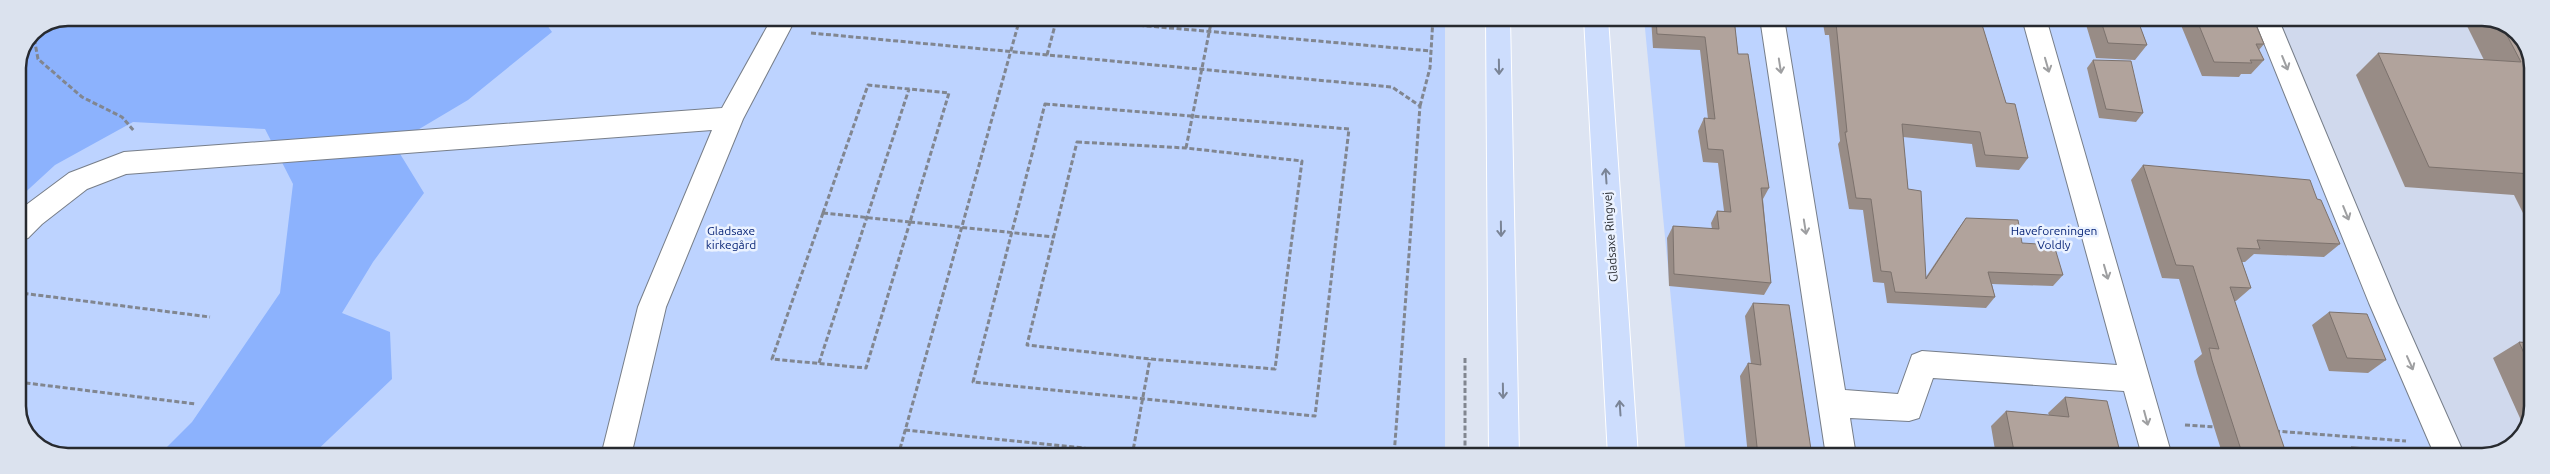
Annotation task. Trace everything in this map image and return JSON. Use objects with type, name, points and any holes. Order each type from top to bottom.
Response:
[{"type":"main road","points":[[1498,27],[1504,448]]},
{"type":"main road","name":"Gladsaxe Ringvej","points":[[1597,27],[1622,448]]},
{"type":"lane","points":[[618,447],[652,306],[730,118],[780,26]]},
{"type":"lane","points":[[1773,27],[1840,448]]},
{"type":"lane","points":[[2036,27],[2155,448]]},
{"type":"lane","points":[[2270,27],[2383,303],[2446,448]]},
{"type":"lane","points":[[26,222],[78,182],[124,163],[730,118]]},
{"type":"lane","points":[[1833,403],[1909,408],[1922,364],[2136,380]]},
{"type":"path","points":[[801,26],[1047,55],[1392,87],[1420,106]]},
{"type":"path","points":[[901,447],[1017,26]]},
{"type":"path","points":[[1047,55],[1055,26]]},
{"type":"path","points":[[1156,26],[1431,51]]},
{"type":"path","points":[[1186,148],[1210,26]]},
{"type":"path","points":[[1395,448],[1420,106],[1430,68],[1433,27]]},
{"type":"path","points":[[35,43],[38,59],[82,97],[122,117],[134,130],[124,163]]},
{"type":"path","points":[[868,85],[950,92],[866,368],[772,359],[823,213],[868,85]]},
{"type":"path","points":[[819,363],[909,89]]},
{"type":"path","points":[[1045,104],[1193,114],[1349,129],[1315,416],[972,382],[1045,104]]},
{"type":"path","points":[[1078,142],[1186,148],[1302,161],[1275,369],[1150,359],[1027,345],[1054,236],[1078,142]]},
{"type":"path","points":[[823,213],[1054,236]]},
{"type":"path","points":[[26,294],[210,317]]},
{"type":"path","points":[[1134,447],[1150,359]]},
{"type":"path","points":[[26,383],[196,404]]},
{"type":"path","points":[[2147,422],[2226,428]]},
{"type":"path","points":[[906,430],[1064,447]]},
{"type":"path","points":[[2266,431],[2428,448]]},
{"type":"shaded area","points":[[68,26],[548,26],[552,32],[468,100],[394,144],[424,193],[373,262],[342,313],[390,332],[392,379],[320,447],[167,447],[192,422],[280,293],[293,184],[265,129],[133,122],[55,165],[26,192],[27,60],[33,45],[52,29]]},
{"type":"shaded area","points":[[2281,27],[2487,27],[2495,28],[2504,33],[2521,52],[2524,66],[2522,419],[2509,437],[2495,446],[2460,448]]},
{"type":"green space","name":"Gladsaxe kirkegård","points":[[68,26],[1445,27],[1445,448],[63,447],[47,442],[33,429],[29,422],[26,408],[26,68],[29,52],[33,45],[52,29]]},
{"type":"green space","name":"Haveforeningen Voldly","points":[[1645,27],[2281,27],[2460,448],[1685,448]]},
{"type":"building","points":[[1657,27],[1735,27],[1738,54],[1748,54],[1769,188],[1761,188],[1771,283],[1674,274],[1673,226],[1719,229],[1717,211],[1731,212],[1723,150],[1708,149],[1704,118],[1715,119],[1705,37],[1657,34]]},
{"type":"building","points":[[1836,27],[1983,27],[2006,103],[2015,104],[2028,158],[1985,155],[1980,132],[1902,124],[1908,189],[1921,191],[1926,279],[1966,218],[2018,220],[2022,243],[2054,245],[2063,275],[1988,272],[1995,297],[1895,292],[1891,272],[1881,271],[1871,199],[1856,198],[1845,132],[1847,132]]},
{"type":"building","points":[[2103,27],[2140,27],[2147,45],[2108,43]]},
{"type":"building","points":[[2200,27],[2257,27],[2264,44],[2256,44],[2264,60],[2250,60],[2252,63],[2214,62]]},
{"type":"building","points":[[2507,35],[2521,52],[2524,66],[2524,173],[2429,167],[2378,53],[2521,62]]},
{"type":"building","points":[[2093,60],[2131,61],[2143,113],[2106,109]]},
{"type":"building","points":[[2143,165],[2310,180],[2317,199],[2321,200],[2340,244],[2257,240],[2260,249],[2237,248],[2251,288],[2230,287],[2284,448],[2240,448],[2212,360],[2209,348],[2219,349],[2193,266],[2176,265]]},
{"type":"building","points":[[1753,303],[1789,305],[1811,448],[1757,448],[1748,363],[1761,365]]},
{"type":"building","points":[[2329,312],[2367,314],[2386,360],[2347,358]]},
{"type":"building","points":[[2519,342],[2523,342],[2523,351]]},
{"type":"building","points":[[2065,397],[2107,401],[2119,448],[2013,448],[2006,411],[2069,417]]}]
